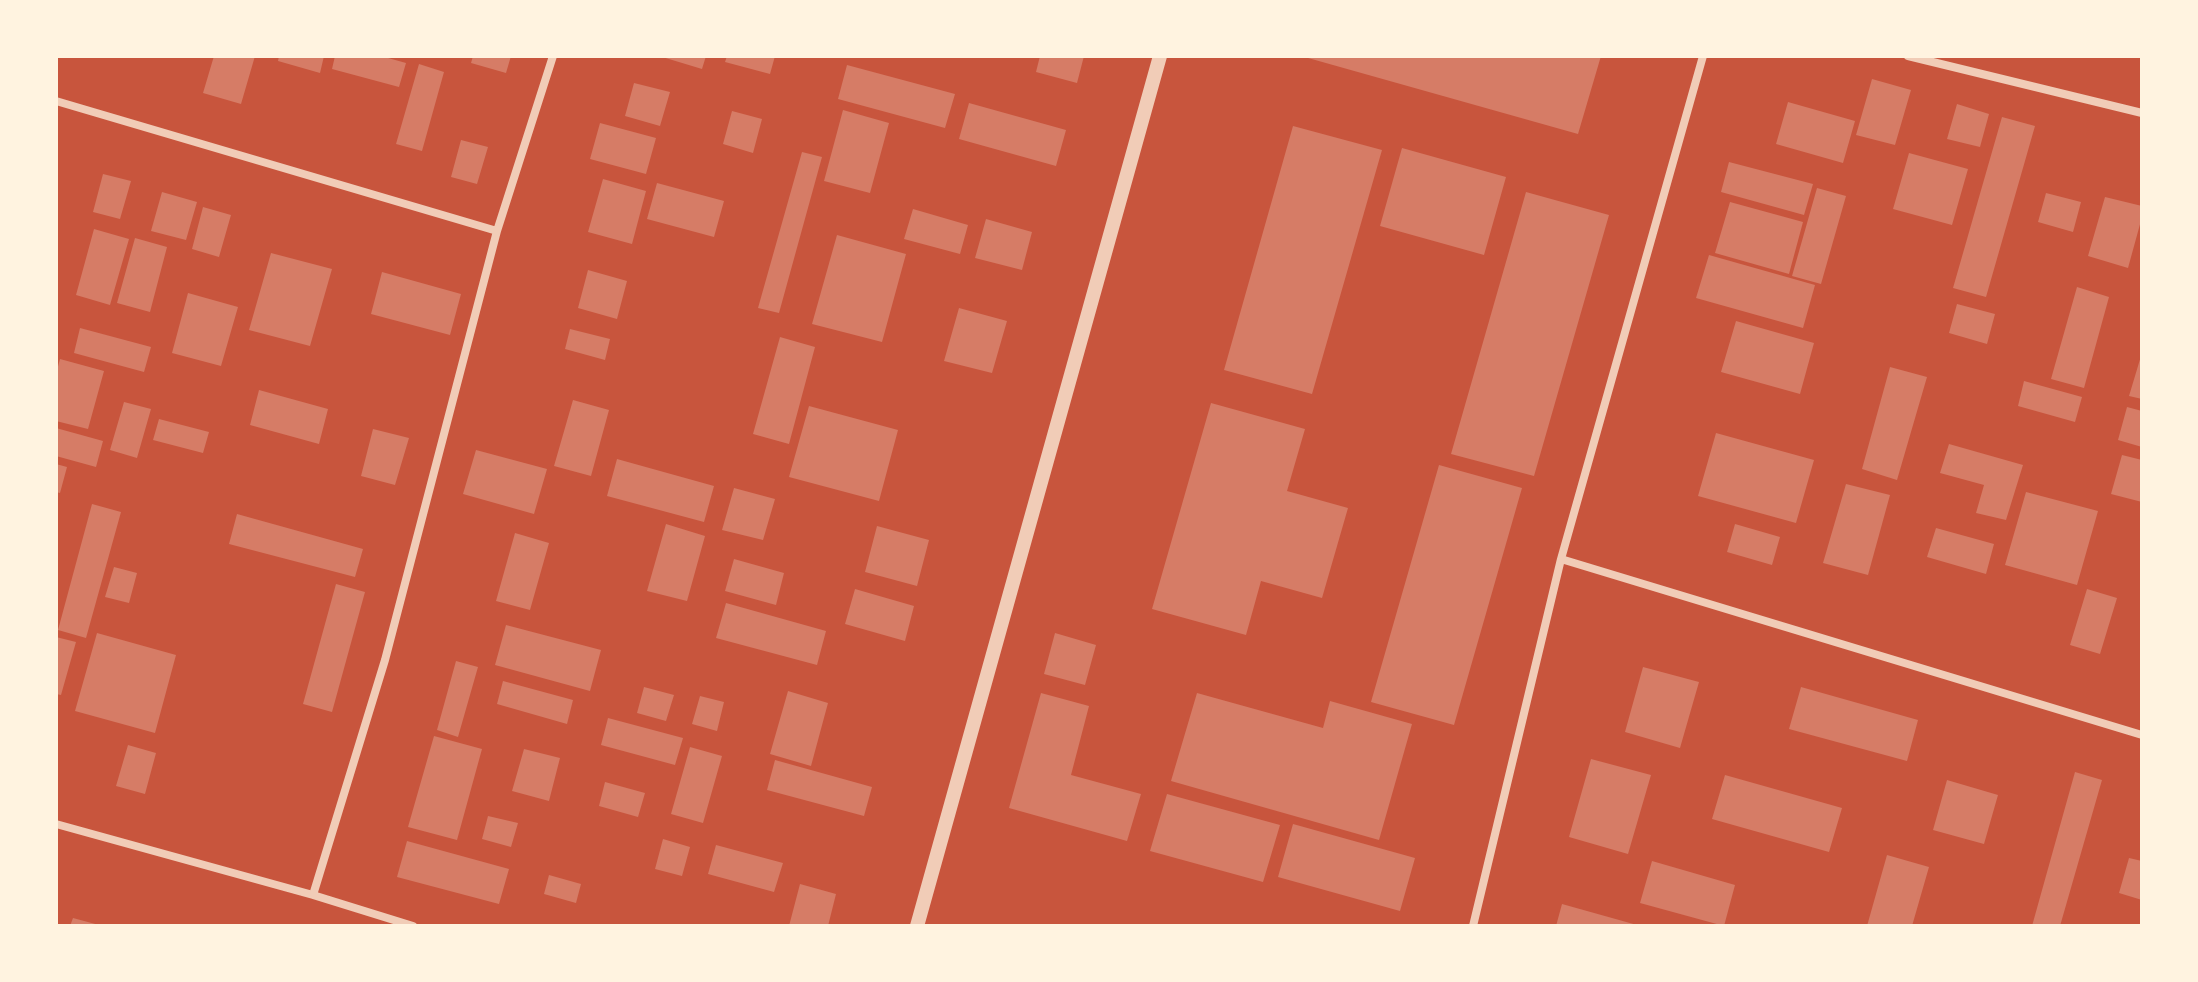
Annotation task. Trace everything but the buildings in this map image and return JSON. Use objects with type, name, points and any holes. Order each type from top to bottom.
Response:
[{"type":"street","points":[[313,895],[385,660],[497,231],[553,56]]},
{"type":"street","points":[[917,926],[1160,56]]},
{"type":"street","points":[[1473,926],[1561,559],[1703,56]]},
{"type":"street","points":[[1908,56],[2142,113]]},
{"type":"street","points":[[56,101],[497,231]]},
{"type":"street","points":[[1561,559],[2142,735]]},
{"type":"street","points":[[56,824],[413,926]]}]
